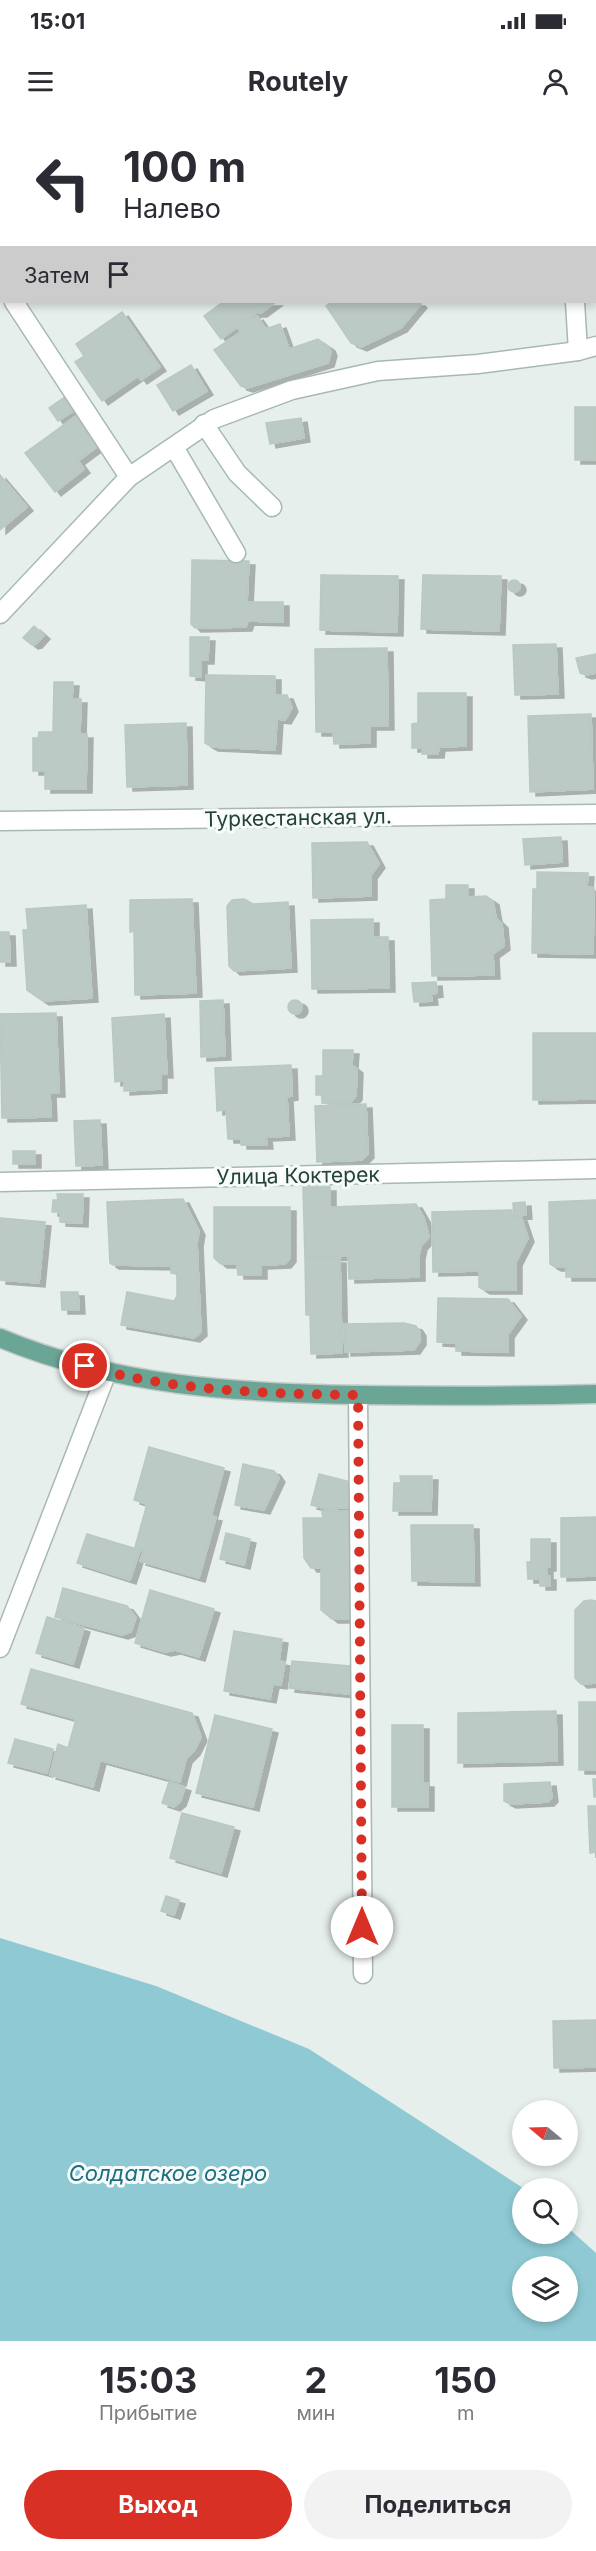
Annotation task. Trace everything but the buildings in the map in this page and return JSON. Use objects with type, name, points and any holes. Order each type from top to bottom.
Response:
[{"type":"main road","points":[[0,1338],[107,1372],[184,1385],[280,1394],[473,1397],[596,1394]]},
{"type":"street","points":[[15,303],[129,477]]},
{"type":"street","points":[[0,614],[129,477],[204,424],[292,390],[378,371],[478,364],[587,348],[575,303]]},
{"type":"street","points":[[204,424],[237,473],[272,507]]},
{"type":"street","points":[[174,447],[236,553]]},
{"type":"street","name":"Туркестанская ул.","points":[[0,821],[596,814]]},
{"type":"street","name":"Улица Коктерек","points":[[0,1182],[596,1168]]},
{"type":"street","points":[[0,1648],[107,1372]]},
{"type":"street","points":[[358,1395],[363,1974]]},
{"type":"water","name":"Солдатское озеро","points":[[0,1938],[156,1986],[309,2049],[512,2181],[512,2244],[578,2244],[578,2237],[596,2253],[596,2341],[0,2341]]},
{"type":"route","points":[[85,1366],[184,1385],[280,1394],[358,1395],[362,1927]]}]
